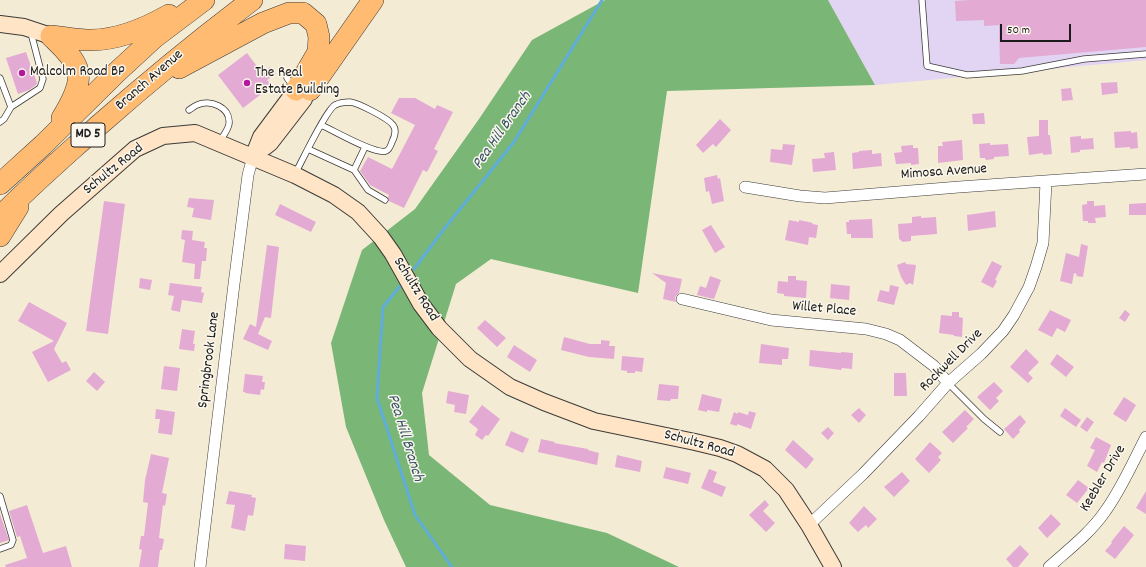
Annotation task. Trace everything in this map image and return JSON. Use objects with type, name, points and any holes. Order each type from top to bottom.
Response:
[{"type":"highway","points":[[51,36],[92,40],[119,37],[153,24],[194,0]]},
{"type":"highway","name":"Branch Avenue","points":[[0,184],[43,145],[155,37],[204,0]]},
{"type":"highway","name":"Branch Avenue","points":[[0,217],[32,185],[145,85],[213,29],[252,0]]},
{"type":"highway","points":[[295,89],[372,0]]},
{"type":"highway","points":[[145,85],[263,23],[289,13],[303,13],[316,24],[319,37],[318,52],[295,89]]},
{"type":"highway","points":[[43,145],[69,106],[78,87],[77,68],[68,53],[51,36]]},
{"type":"highway","points":[[0,236],[32,185]]},
{"type":"street","points":[[0,24],[30,28],[51,36]]},
{"type":"street","points":[[254,157],[270,143],[295,89]]},
{"type":"street","name":"Schultz Road","points":[[0,274],[61,214],[135,149],[163,136],[196,133],[295,175],[340,199],[362,216],[381,237],[393,254],[421,304],[439,328],[470,359],[499,380],[538,400],[594,421],[695,442],[736,454],[765,469],[786,490],[833,567]]},
{"type":"street","name":"Springbrook Lane","points":[[200,567],[248,175],[254,157]]},
{"type":"street","name":"Mimosa Avenue","points":[[745,188],[825,198],[1146,174]]},
{"type":"street","name":"Rockwell Drive","points":[[809,526],[863,474],[919,416],[948,383],[981,354],[1003,331],[1022,302],[1036,267],[1043,243],[1046,182]]},
{"type":"street","name":"Willet Place","points":[[682,299],[771,320],[866,329],[886,334],[900,340],[934,366],[948,383]]},
{"type":"street","name":"Keebler Drive","points":[[1049,567],[1093,527],[1104,513],[1146,437]]},
{"type":"lane","points":[[922,0],[927,66],[967,75],[1022,71],[1084,59],[1146,54]]},
{"type":"lane","points":[[0,122],[4,119],[11,107],[40,88],[43,79],[30,28]]},
{"type":"lane","points":[[0,78],[11,107]]},
{"type":"lane","points":[[295,175],[331,108],[335,105],[350,102],[358,105],[387,119],[394,125],[396,132],[388,150],[381,152],[365,147],[322,125]]},
{"type":"lane","points":[[189,110],[197,105],[215,103],[222,108],[228,119],[229,125],[219,143]]},
{"type":"lane","points":[[354,170],[365,147]]},
{"type":"lane","points":[[308,149],[354,170],[368,190],[385,200]]},
{"type":"lane","points":[[948,383],[984,419],[1000,432]]},
{"type":"lane","points":[[0,496],[13,540],[11,545],[0,549]]},
{"type":"shaded area","points":[[828,0],[1146,0],[1146,60],[875,85]]},
{"type":"green space","points":[[605,0],[828,0],[875,85],[667,91],[638,293],[491,259],[456,284],[422,393],[429,455],[490,505],[607,533],[679,567],[406,567],[384,520],[346,427],[331,343],[362,250],[415,209],[479,119],[532,40]]},
{"type":"building","points":[[1146,0],[1146,47],[1019,58],[1014,64],[1000,64],[999,25],[984,26],[984,20],[956,21],[955,1]]},
{"type":"building","name":"Malcolm Road BP","points":[[26,52],[37,83],[29,90],[18,94],[6,58]]},
{"type":"building","name":"The Real Estate Building","points":[[247,53],[262,73],[270,67],[276,74],[267,80],[272,86],[243,108],[218,75]]},
{"type":"building","points":[[1117,82],[1118,93],[1102,95],[1101,83]]},
{"type":"building","points":[[1071,88],[1073,100],[1062,101],[1061,89]]},
{"type":"building","points":[[399,98],[415,98],[435,109],[437,105],[453,112],[434,149],[438,151],[427,172],[423,170],[404,208],[389,201],[389,195],[370,185],[360,171],[368,157],[392,169],[415,125],[391,113]]},
{"type":"building","points":[[984,113],[985,124],[973,124],[972,114]]},
{"type":"building","points":[[720,119],[731,130],[716,147],[713,144],[703,153],[696,145]]},
{"type":"building","points":[[1039,120],[1048,120],[1048,135],[1050,135],[1052,154],[1043,155],[1043,153],[1029,155],[1027,137],[1039,136]]},
{"type":"building","points":[[1131,131],[1131,133],[1137,132],[1138,148],[1115,148],[1114,132]]},
{"type":"building","points":[[1081,136],[1081,139],[1093,138],[1094,149],[1080,150],[1080,152],[1071,153],[1070,137]]},
{"type":"building","points":[[962,140],[963,160],[938,163],[938,146],[943,146],[942,142]]},
{"type":"building","points":[[990,143],[990,145],[1008,144],[1009,156],[994,157],[994,159],[986,160],[985,158],[980,158],[979,144]]},
{"type":"building","points":[[783,144],[795,145],[792,165],[770,162],[771,149],[782,150]]},
{"type":"building","points":[[913,145],[913,148],[918,148],[919,164],[896,164],[894,153],[902,152],[901,146]]},
{"type":"building","points":[[872,150],[872,154],[881,153],[882,166],[853,169],[852,153]]},
{"type":"building","points":[[834,152],[836,170],[813,172],[812,159],[825,158],[824,153]]},
{"type":"building","points":[[717,175],[718,179],[720,178],[724,201],[712,204],[709,191],[706,192],[704,178]]},
{"type":"building","points":[[189,198],[214,200],[211,220],[192,217],[194,208],[187,207]]},
{"type":"building","points":[[104,201],[125,204],[108,334],[86,331]]},
{"type":"building","points":[[1087,201],[1094,201],[1094,206],[1105,205],[1106,217],[1095,218],[1096,223],[1088,223],[1088,221],[1083,221],[1082,205],[1087,204]]},
{"type":"building","points":[[1146,203],[1146,215],[1129,215],[1129,204]]},
{"type":"building","points":[[280,204],[316,222],[311,232],[275,215]]},
{"type":"building","points":[[995,211],[996,227],[968,231],[967,215]]},
{"type":"building","points":[[921,216],[921,218],[936,217],[937,234],[911,236],[911,241],[903,242],[899,239],[898,224],[912,223],[912,217]]},
{"type":"building","points":[[872,219],[873,238],[851,238],[851,234],[847,234],[846,222],[849,222],[849,220]]},
{"type":"building","points":[[789,220],[799,222],[799,220],[818,225],[816,238],[809,237],[808,245],[785,240]]},
{"type":"building","points":[[711,225],[725,247],[715,253],[702,230]]},
{"type":"building","points":[[182,230],[193,231],[192,240],[205,242],[204,248],[207,248],[206,261],[202,261],[200,279],[194,279],[195,264],[182,262],[185,240],[181,239]]},
{"type":"building","points":[[1081,244],[1088,246],[1083,277],[1076,276],[1077,274],[1074,273],[1072,284],[1060,281],[1066,253],[1079,257]]},
{"type":"building","points":[[267,245],[279,247],[271,318],[265,317],[258,334],[272,341],[268,350],[243,339],[250,324],[256,327]]},
{"type":"building","points":[[992,261],[1002,266],[993,288],[981,282]]},
{"type":"building","points":[[905,262],[906,264],[916,265],[913,285],[910,283],[906,285],[901,277],[897,265]]},
{"type":"building","points":[[652,273],[682,279],[679,293],[675,297],[676,302],[663,299],[666,283]]},
{"type":"building","points":[[710,276],[721,280],[714,299],[697,295],[700,286],[706,288]]},
{"type":"building","points":[[788,276],[796,276],[796,280],[807,281],[806,298],[784,296],[784,294],[777,293],[778,281],[788,282]]},
{"type":"building","points":[[140,278],[152,280],[150,290],[139,288]]},
{"type":"building","points":[[170,283],[202,287],[201,292],[204,293],[202,303],[182,300],[180,312],[171,310],[174,296],[168,295]]},
{"type":"building","points":[[831,284],[850,286],[849,300],[830,298]]},
{"type":"building","points":[[890,285],[899,287],[894,305],[877,301],[880,290],[889,292]]},
{"type":"building","points":[[29,302],[67,323],[54,349],[62,363],[66,361],[71,370],[48,382],[32,352],[54,341],[18,321]]},
{"type":"building","points":[[1050,310],[1071,320],[1065,332],[1057,328],[1052,337],[1038,330]]},
{"type":"building","points":[[1125,310],[1130,314],[1125,322],[1119,318]]},
{"type":"building","points":[[952,312],[959,312],[959,317],[963,318],[962,337],[939,333],[941,315],[952,316]]},
{"type":"building","points":[[485,320],[506,338],[497,347],[477,328]]},
{"type":"building","points":[[182,329],[195,331],[193,344],[195,344],[194,351],[179,349]]},
{"type":"building","points":[[564,337],[590,344],[601,344],[601,340],[610,341],[609,346],[615,346],[614,359],[589,357],[561,350]]},
{"type":"building","points":[[761,344],[789,348],[788,359],[782,359],[782,365],[759,363]]},
{"type":"building","points":[[514,345],[537,360],[530,372],[507,357]]},
{"type":"building","points":[[1026,349],[1039,362],[1028,373],[1033,378],[1028,383],[1010,367]]},
{"type":"building","points":[[810,350],[853,353],[852,369],[842,368],[841,370],[809,366]]},
{"type":"building","points":[[1057,354],[1074,367],[1066,377],[1050,364]]},
{"type":"building","points":[[622,356],[644,358],[642,372],[635,371],[635,373],[627,373],[627,371],[621,370]]},
{"type":"building","points":[[164,366],[180,368],[177,391],[161,389]]},
{"type":"building","points":[[94,372],[105,382],[97,391],[86,381]]},
{"type":"building","points":[[894,373],[906,373],[907,396],[894,396]]},
{"type":"building","points":[[245,374],[263,376],[262,382],[265,382],[264,390],[261,389],[260,395],[243,392]]},
{"type":"building","points":[[994,382],[1003,391],[996,398],[999,401],[990,410],[977,397]]},
{"type":"building","points":[[659,384],[679,386],[678,399],[671,399],[670,401],[657,400]]},
{"type":"building","points":[[448,391],[469,395],[466,414],[454,412],[455,405],[446,403]]},
{"type":"building","points":[[702,394],[722,399],[719,412],[698,410]]},
{"type":"building","points":[[1124,397],[1136,405],[1126,422],[1113,414]]},
{"type":"building","points":[[482,405],[500,419],[488,436],[486,435],[482,440],[475,435],[478,429],[469,422]]},
{"type":"building","points":[[859,408],[866,415],[859,423],[851,415]]},
{"type":"building","points":[[1065,408],[1081,420],[1076,427],[1060,416]]},
{"type":"building","points":[[156,409],[175,412],[172,435],[158,433],[160,419],[155,419]]},
{"type":"building","points":[[965,410],[974,419],[966,427],[968,428],[953,443],[942,432]]},
{"type":"building","points":[[749,411],[756,413],[751,429],[737,424],[737,426],[730,424],[734,412],[748,415]]},
{"type":"building","points":[[1020,415],[1026,422],[1019,430],[1020,432],[1013,439],[1004,429]]},
{"type":"building","points":[[1087,417],[1094,422],[1087,432],[1080,427]]},
{"type":"building","points":[[828,427],[834,433],[828,440],[821,433]]},
{"type":"building","points":[[511,431],[529,439],[523,453],[505,445]]},
{"type":"building","points":[[1096,437],[1111,445],[1104,463],[1102,462],[1097,472],[1087,466],[1095,450],[1090,448]]},
{"type":"building","points":[[541,439],[555,442],[554,443],[588,449],[599,453],[597,465],[538,452]]},
{"type":"building","points":[[793,440],[814,459],[806,469],[785,450]]},
{"type":"building","points":[[930,442],[942,453],[938,457],[941,460],[929,473],[915,459]]},
{"type":"building","points":[[151,454],[169,458],[162,493],[167,494],[165,506],[163,505],[159,538],[164,539],[162,550],[160,550],[158,567],[139,567],[142,550],[139,549],[141,536],[144,536],[148,503],[143,502],[145,480]]},
{"type":"building","points":[[617,455],[642,461],[640,472],[615,467]]},
{"type":"building","points":[[666,467],[691,473],[688,484],[663,478]]},
{"type":"building","points":[[709,469],[717,472],[713,482],[726,487],[722,497],[701,488]]},
{"type":"building","points":[[902,472],[910,481],[894,497],[884,487]]},
{"type":"building","points":[[1078,480],[1089,488],[1077,503],[1066,495]]},
{"type":"building","points":[[229,491],[252,495],[251,497],[256,498],[253,516],[248,515],[245,531],[231,528],[235,505],[226,504]]},
{"type":"building","points":[[1146,491],[1146,514],[1136,508]]},
{"type":"building","points":[[765,500],[769,505],[763,511],[775,523],[766,532],[749,515]]},
{"type":"building","points":[[27,505],[43,553],[66,546],[72,567],[6,567],[5,565],[27,558],[20,536],[17,537],[9,511]]},
{"type":"building","points":[[864,506],[877,519],[868,528],[866,525],[858,532],[849,523]]},
{"type":"building","points":[[0,514],[9,540],[0,543]]},
{"type":"building","points":[[1051,514],[1061,524],[1047,538],[1038,528]]},
{"type":"building","points":[[1124,526],[1134,535],[1115,559],[1105,551]]},
{"type":"building","points":[[285,544],[306,546],[305,561],[284,559]]},
{"type":"building","points":[[1020,545],[1029,554],[1018,567],[1013,567],[1006,559]]},
{"type":"waterway","name":"Pea Hill Branch","points":[[414,269],[514,142],[602,0]]},
{"type":"waterway","name":"Pea Hill Branch","points":[[401,285],[383,307],[377,398],[415,515],[452,567]]},
{"type":"place","name":"Malcolm Road BP","points":[[22,73]]},
{"type":"place","name":"The Real Estate Building","points":[[247,83]]}]
